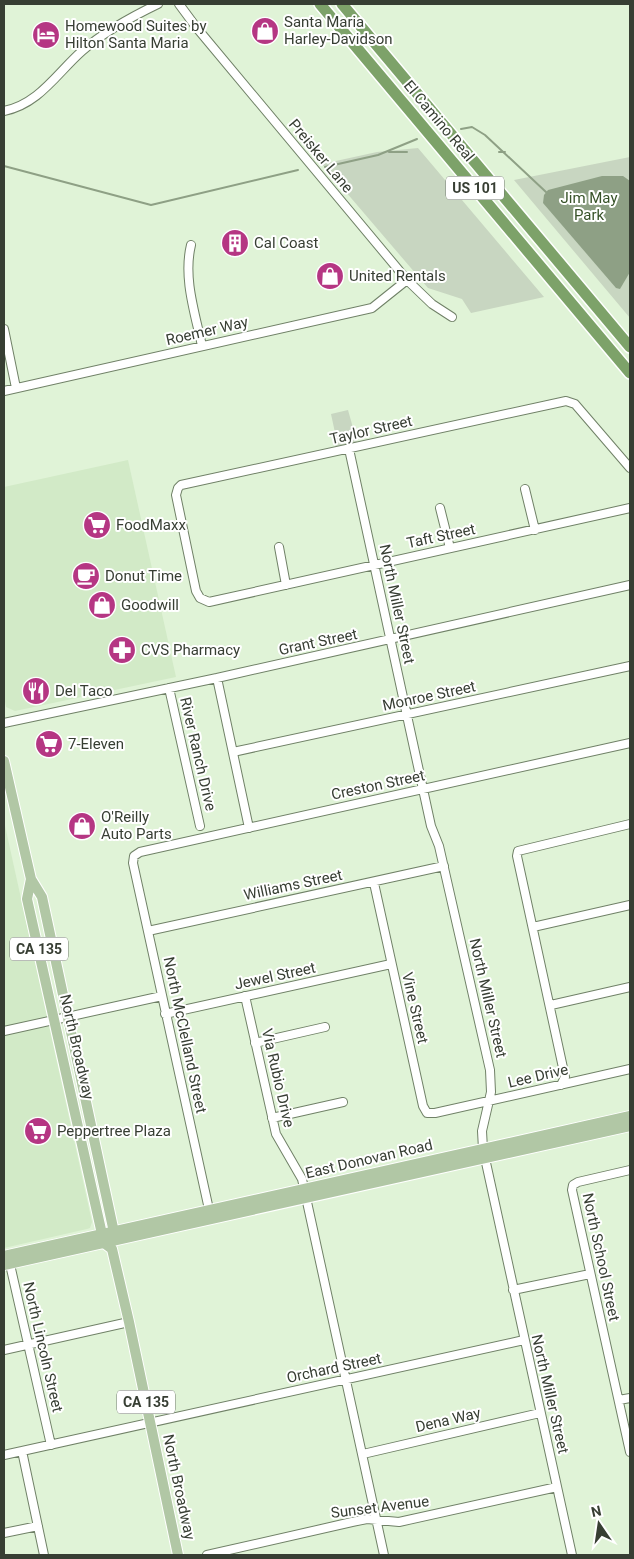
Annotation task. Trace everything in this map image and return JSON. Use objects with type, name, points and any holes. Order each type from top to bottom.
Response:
[{"type":"highway","name":"El Camino Real","points":[[320,4],[630,373]]},
{"type":"highway","name":"El Camino Real","points":[[342,4],[630,347]]},
{"type":"main road","name":"North Broadway","points":[[4,761],[31,878],[42,897],[68,1017],[109,1240]]},
{"type":"main road","name":"North Broadway","points":[[31,878],[27,899],[129,1322],[178,1555]]},
{"type":"main road","name":"East Donovan Road","points":[[6,1260],[109,1240],[210,1214],[483,1154],[630,1116]]},
{"type":"main road","name":"East Donovan Road","points":[[483,1154],[630,1126]]},
{"type":"street","points":[[4,111],[21,106],[33,99],[46,89],[82,51],[106,32],[158,4]]},
{"type":"street","name":"Preisker Lane","points":[[179,4],[196,27],[407,280],[432,304],[452,317]]},
{"type":"street","points":[[190,245],[188,256],[189,288],[202,346]]},
{"type":"street","name":"Roemer Way","points":[[4,391],[372,308],[407,280]]},
{"type":"street","points":[[4,329],[16,388]]},
{"type":"street","name":"Taylor Street","points":[[200,598],[196,591],[176,495],[181,485],[506,413],[571,401],[630,468]]},
{"type":"street","name":"North Miller Street","points":[[349,449],[423,790],[444,866],[490,1070],[491,1092],[482,1131],[483,1154],[572,1555]]},
{"type":"street","points":[[525,489],[535,530]]},
{"type":"street","points":[[440,508],[450,548]]},
{"type":"street","name":"Taft Street","points":[[200,598],[209,602],[630,508]]},
{"type":"street","points":[[279,547],[286,585]]},
{"type":"street","name":"Grant Street","points":[[7,722],[391,640],[630,585]]},
{"type":"street","name":"Monroe Street","points":[[233,752],[408,716],[630,666]]},
{"type":"street","points":[[217,678],[250,828]]},
{"type":"street","name":"River Ranch Drive","points":[[169,688],[200,826]]},
{"type":"street","name":"Creston Street","points":[[134,856],[140,852],[630,743]]},
{"type":"street","points":[[561,1085],[565,1077],[551,1005],[517,856],[518,851],[630,824]]},
{"type":"street","name":"North McClelland Street","points":[[134,856],[133,863],[165,1014],[210,1214]]},
{"type":"street","name":"Williams Street","points":[[148,931],[444,866]]},
{"type":"street","name":"Vine Street","points":[[374,882],[423,1106],[427,1112],[452,1109]]},
{"type":"street","points":[[533,927],[630,905]]},
{"type":"street","name":"Jewel Street","points":[[165,1014],[391,964]]},
{"type":"street","points":[[551,1005],[630,987]]},
{"type":"street","points":[[4,1031],[162,996]]},
{"type":"street","name":"Via Rubio Drive","points":[[245,996],[276,1134],[302,1178],[305,1194]]},
{"type":"street","points":[[255,1043],[324,1027]]},
{"type":"street","name":"Lee Drive","points":[[452,1109],[630,1069]]},
{"type":"street","points":[[272,1118],[343,1102]]},
{"type":"street","name":"North School Street","points":[[630,1170],[578,1182],[572,1190],[630,1452]]},
{"type":"street","points":[[305,1194],[384,1555]]},
{"type":"street","name":"North Lincoln Street","points":[[6,1260],[51,1445]]},
{"type":"street","points":[[513,1290],[590,1274]]},
{"type":"street","points":[[4,1350],[129,1322]]},
{"type":"street","name":"Orchard Street","points":[[4,1455],[524,1340]]},
{"type":"street","points":[[619,1400],[630,1398]]},
{"type":"street","name":"Dena Way","points":[[363,1454],[540,1413]]},
{"type":"street","points":[[22,1451],[44,1555]]},
{"type":"street","name":"Sunset Avenue","points":[[207,1555],[352,1522],[377,1520],[399,1522],[557,1487]]},
{"type":"street","points":[[4,1533],[38,1526]]},
{"type":"shaded area","name":"Jim May Park","points":[[602,176],[623,176],[630,181],[630,272],[620,289],[616,288],[543,203],[544,195],[548,190]]},
{"type":"shaded area","points":[[128,460],[176,677],[15,711],[6,707],[4,696],[4,487]]},
{"type":"shaded area","name":"Peppertree Plaza","points":[[4,821],[92,1222],[90,1228],[87,1229],[4,1248]]},
{"type":"green space","points":[[418,148],[544,297],[471,313],[462,299],[428,288],[322,164],[377,152]]},
{"type":"green space","name":"Jim May Park","points":[[630,157],[630,318],[514,180]]},
{"type":"green space","points":[[348,410],[357,442],[335,447],[337,442],[331,414]]},
{"type":"waterway","points":[[461,129],[472,127],[485,135],[546,192]]},
{"type":"waterway","points":[[325,167],[378,155],[417,139]]},
{"type":"waterway","points":[[389,152],[407,152]]},
{"type":"waterway","points":[[499,152],[505,152]]},
{"type":"waterway","points":[[4,166],[151,205],[298,170]]},
{"type":"place","name":"Santa Maria Harley-Davidson","points":[[265,31]]},
{"type":"place","name":"Homewood Suites by Hilton Santa Maria","points":[[46,35]]},
{"type":"place","name":"Cal Coast","points":[[235,243]]},
{"type":"place","name":"United Rentals","points":[[330,276]]},
{"type":"place","name":"FoodMaxx","points":[[97,525]]},
{"type":"place","name":"Donut Time","points":[[86,576]]},
{"type":"place","name":"Goodwill","points":[[102,605]]},
{"type":"place","name":"CVS Pharmacy","points":[[122,650]]},
{"type":"place","name":"Del Taco","points":[[36,691]]},
{"type":"place","name":"7-Eleven","points":[[49,744]]},
{"type":"place","name":"O'Reilly Auto Parts","points":[[82,826]]},
{"type":"place","name":"Peppertree Plaza","points":[[38,1131]]}]
